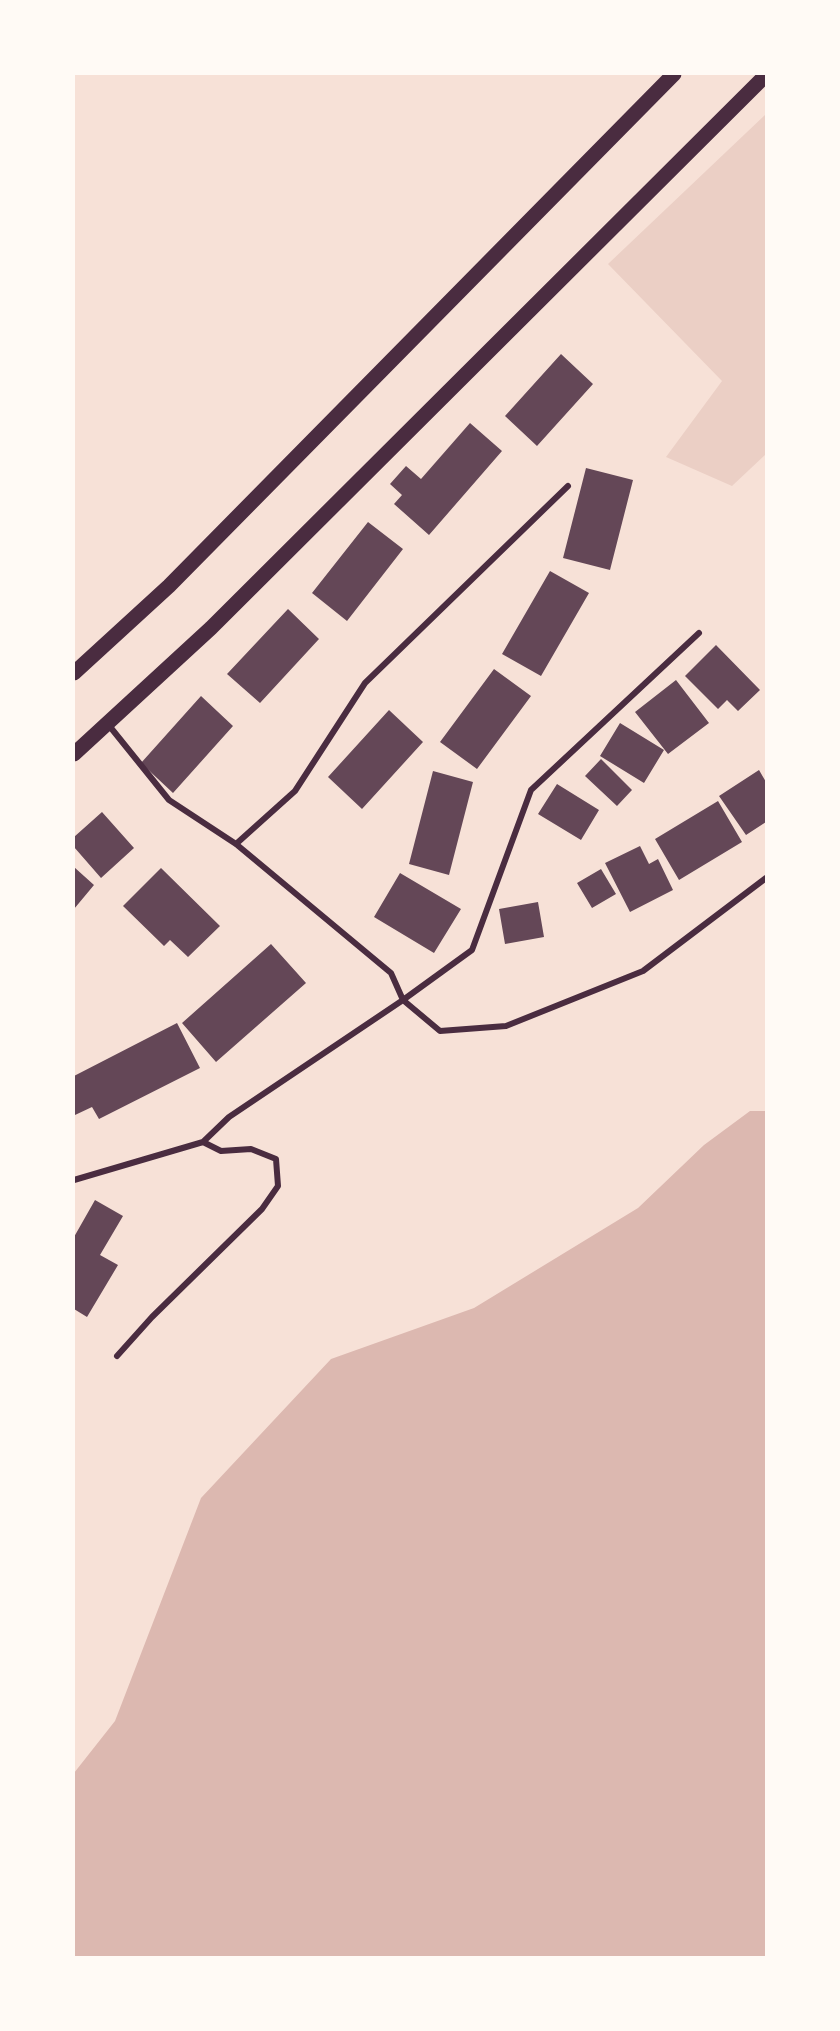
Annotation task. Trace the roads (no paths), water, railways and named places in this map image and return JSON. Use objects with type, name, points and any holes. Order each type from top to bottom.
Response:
[{"type":"main road","points":[[74,674],[177,577],[674,74]]},
{"type":"main road","points":[[74,754],[228,611],[766,75]]},
{"type":"street","points":[[236,844],[296,791],[365,683],[568,486]]},
{"type":"street","points":[[74,1180],[203,1142],[229,1117],[403,1000],[472,950],[531,790],[699,633]]},
{"type":"street","points":[[107,723],[169,800],[236,844],[391,973],[403,1000],[440,1031],[506,1026],[643,971],[766,878]]},
{"type":"street","points":[[117,1356],[152,1317],[262,1209],[278,1186],[276,1159],[251,1149],[221,1151],[203,1142]]}]
